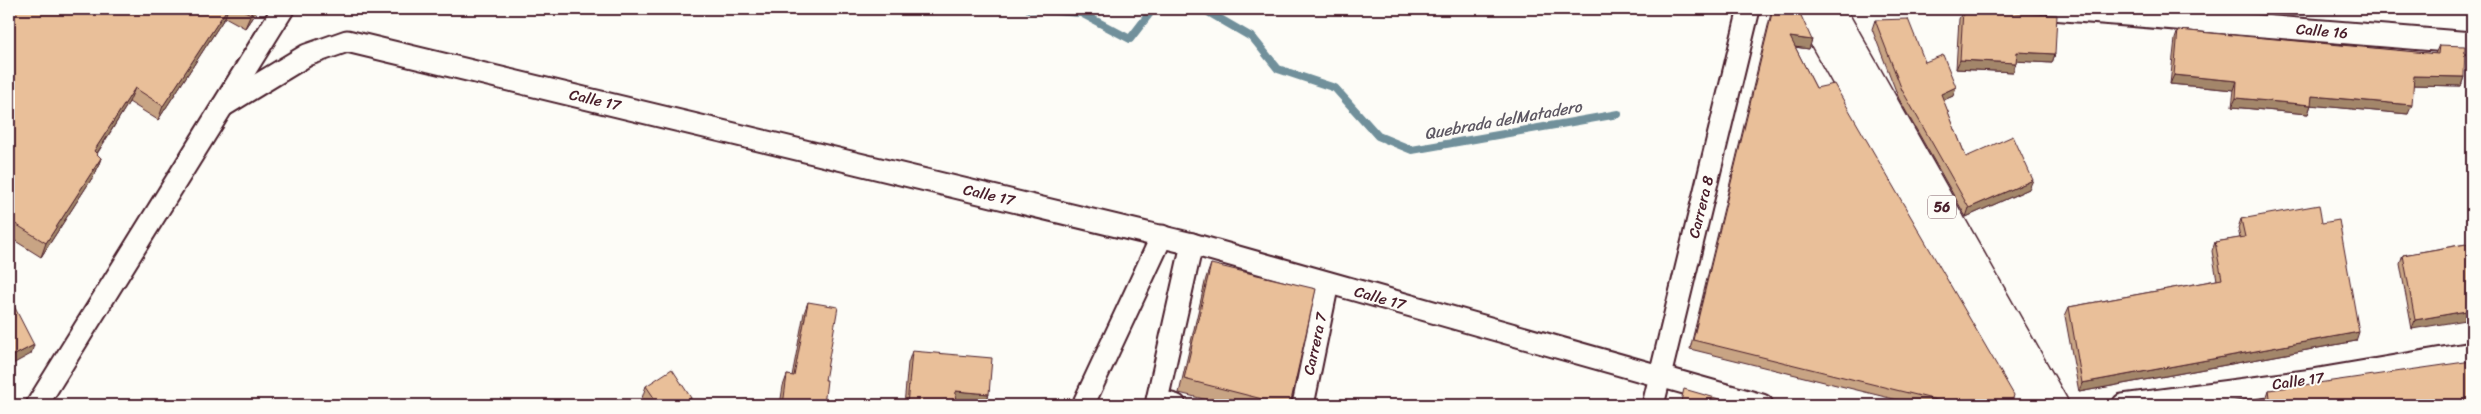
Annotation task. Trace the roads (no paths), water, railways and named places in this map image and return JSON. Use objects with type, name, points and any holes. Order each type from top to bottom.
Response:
[{"type":"main road","name":"56","points":[[1807,9],[2029,405]]},
{"type":"main road","name":"56","points":[[1830,9],[2054,405]]},
{"type":"street","points":[[37,405],[283,9]]},
{"type":"street","name":"Carrera 8","points":[[1653,405],[1749,9]]},
{"type":"street","name":"Calle 16","points":[[2052,9],[2472,43]]},
{"type":"street","name":"Calle 17","points":[[223,106],[307,55],[347,41],[1162,236],[1762,405]]},
{"type":"street","points":[[1083,405],[1162,236]]},
{"type":"street","points":[[1166,403],[1192,244]]},
{"type":"street","name":"Carrera 7","points":[[1303,405],[1328,283]]},
{"type":"street","name":"Calle 17","points":[[2123,405],[2313,380],[2472,353]]},
{"type":"waterway","name":"Quebrada delMatadero","points":[[1029,9],[1081,13],[1130,39],[1153,9]]},
{"type":"waterway","name":"Quebrada delMatadero","points":[[1203,9],[1253,38],[1278,69],[1335,88],[1378,136],[1412,150],[1618,114]]}]
